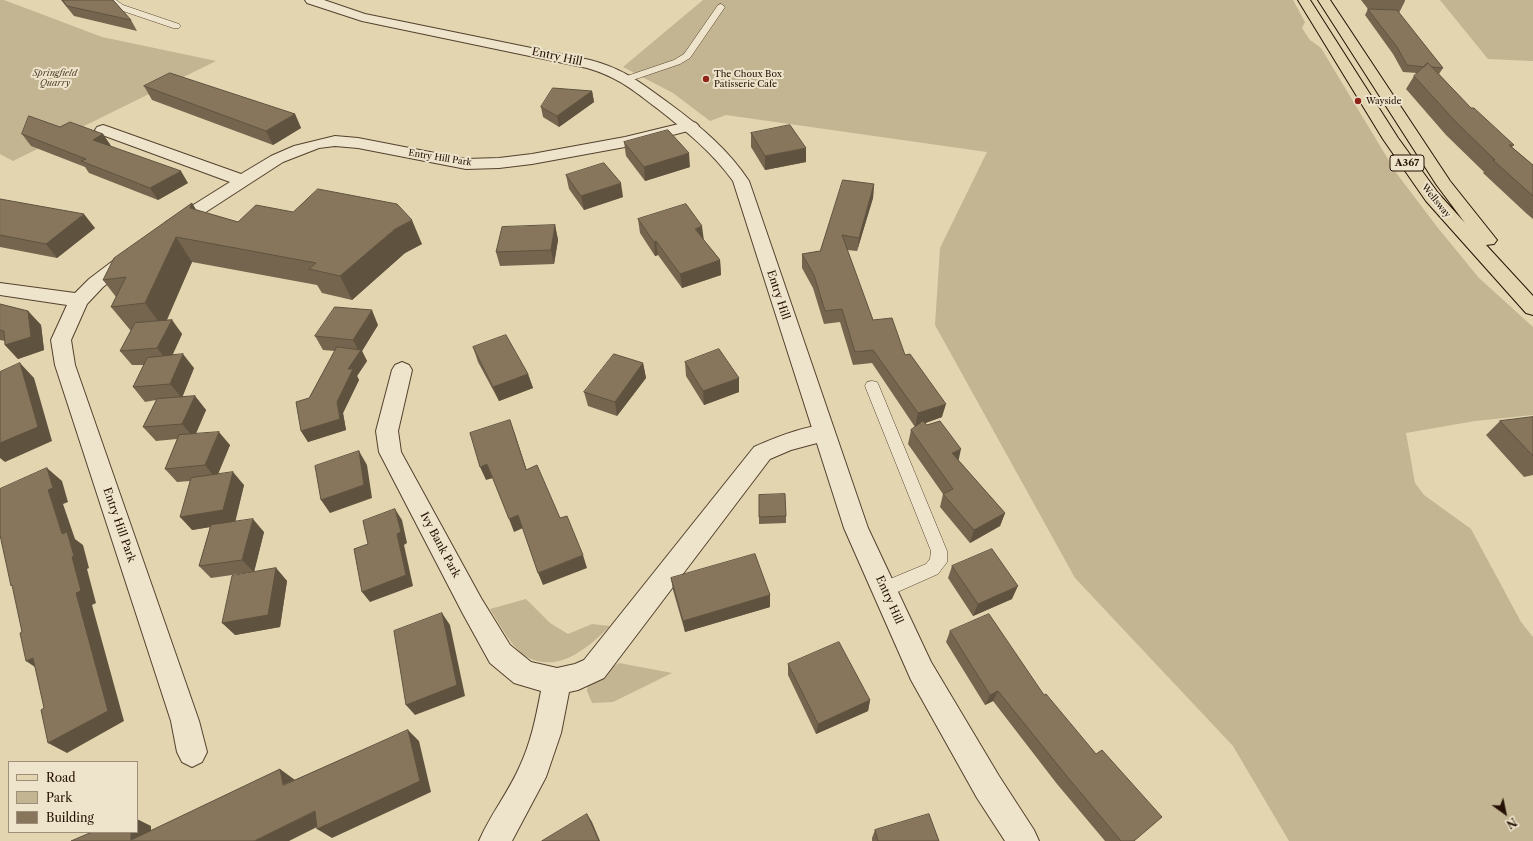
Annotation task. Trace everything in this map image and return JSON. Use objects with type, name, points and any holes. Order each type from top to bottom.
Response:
[{"type":"main road","name":"Wellsway","points":[[1304,0],[1391,139],[1432,197],[1533,308]]},
{"type":"main road","name":"Wellsway","points":[[1324,0],[1444,184],[1496,250],[1533,290]]},
{"type":"street","name":"Entry Hill","points":[[311,0],[362,17],[590,64],[615,73],[627,79],[691,126],[711,143],[727,161],[740,182],[856,528],[921,671],[988,787],[1023,841]]},
{"type":"street","name":"Entry Hill Park","points":[[192,752],[185,721],[65,365],[61,340],[69,319],[80,300],[96,282],[152,241],[277,160],[300,149],[335,141],[358,143],[466,164],[499,163],[532,159],[618,144],[691,126]]},
{"type":"street","points":[[103,130],[244,181]]},
{"type":"street","points":[[0,289],[80,300]]},
{"type":"street","name":"Ivy Bank Park","points":[[402,370],[387,431],[390,452],[472,606],[500,654],[524,674],[557,681],[578,677],[594,669],[762,453],[786,443],[824,433]]},
{"type":"street","points":[[495,841],[530,777],[547,733],[557,681]]},
{"type":"lane","points":[[111,0],[120,7],[176,26]]},
{"type":"lane","points":[[627,79],[677,62],[687,56],[721,7]]},
{"type":"lane","points":[[872,386],[939,551],[938,562],[932,569],[884,590]]},
{"type":"green space","name":"Springfield Quarry","points":[[0,0],[4,0],[102,37],[216,61],[13,161],[0,154]]},
{"type":"green space","points":[[703,0],[1293,0],[1305,22],[1302,28],[1310,40],[1321,48],[1397,174],[1438,228],[1479,278],[1533,327],[1533,415],[1475,421],[1406,433],[1415,483],[1424,495],[1471,529],[1521,622],[1533,637],[1533,841],[1289,841],[1233,746],[1075,578],[935,325],[940,248],[987,152],[726,115],[710,121],[673,93],[623,67]]},
{"type":"green space","points":[[1440,0],[1533,0],[1533,61],[1488,59]]},
{"type":"green space","points":[[526,599],[550,623],[568,634],[592,624],[610,626],[593,642],[573,656],[551,662],[539,661],[527,657],[517,649],[490,609]]},
{"type":"green space","points":[[619,663],[672,673],[613,702],[592,703],[587,691],[588,682]]},
{"type":"building","points":[[63,0],[113,0],[131,20],[67,6]]},
{"type":"building","points":[[1368,9],[1397,10],[1443,68],[1432,67],[1428,63],[1424,67],[1407,65],[1397,47]]},
{"type":"building","points":[[1428,63],[1471,108],[1474,108],[1514,145],[1509,145],[1533,165],[1533,196],[1493,160],[1495,160],[1455,121],[1414,76]]},
{"type":"building","points":[[170,73],[295,114],[266,131],[144,86]]},
{"type":"building","points":[[553,88],[592,91],[557,116],[541,107]]},
{"type":"building","points":[[29,116],[60,127],[70,122],[103,134],[93,140],[181,171],[150,188],[81,161],[86,159],[22,134]]},
{"type":"building","points":[[790,125],[806,148],[765,156],[751,133]]},
{"type":"building","points":[[668,130],[689,153],[644,167],[624,142]]},
{"type":"building","points":[[604,163],[621,183],[581,196],[566,175]]},
{"type":"building","points":[[843,180],[874,184],[859,238],[842,235],[873,320],[892,318],[905,355],[910,354],[946,404],[918,413],[873,350],[855,352],[842,309],[825,311],[814,275],[802,254],[820,251]]},
{"type":"building","points":[[318,189],[397,204],[412,220],[395,229],[340,276],[309,269],[316,263],[176,237],[145,303],[111,307],[126,277],[103,280],[114,258],[192,203],[190,208],[238,222],[256,205],[293,212]]},
{"type":"building","points":[[0,199],[84,214],[46,244],[0,235]]},
{"type":"building","points":[[686,204],[702,226],[695,229],[720,260],[680,274],[656,241],[654,242],[638,219]]},
{"type":"building","points":[[555,225],[551,250],[496,252],[502,227]]},
{"type":"building","points":[[0,304],[28,311],[31,337],[5,345],[4,331],[0,330]]},
{"type":"building","points":[[335,307],[372,310],[353,340],[315,336]]},
{"type":"building","points":[[172,320],[157,348],[120,351],[135,323]]},
{"type":"building","points":[[506,335],[528,374],[493,387],[473,347]]},
{"type":"building","points":[[337,347],[361,350],[348,369],[353,369],[337,402],[340,419],[301,431],[296,402],[309,398]]},
{"type":"building","points":[[719,349],[739,378],[703,391],[685,362]]},
{"type":"building","points":[[183,354],[170,384],[133,387],[147,358]]},
{"type":"building","points":[[614,354],[643,363],[615,402],[584,392]]},
{"type":"building","points":[[20,363],[38,427],[0,443],[0,372]]},
{"type":"building","points":[[195,396],[182,424],[143,427],[157,399]]},
{"type":"building","points":[[1533,417],[1533,456],[1500,421]]},
{"type":"building","points":[[510,420],[526,470],[537,465],[560,518],[567,516],[583,555],[538,573],[518,515],[509,519],[487,464],[480,467],[470,433]]},
{"type":"building","points":[[923,421],[927,425],[940,421],[961,449],[952,453],[1005,513],[974,530],[943,494],[953,489],[911,430]]},
{"type":"building","points":[[219,432],[205,465],[165,469],[179,435]]},
{"type":"building","points":[[359,451],[364,485],[321,500],[315,466]]},
{"type":"building","points":[[47,468],[53,488],[48,490],[62,534],[67,532],[74,556],[72,557],[81,591],[76,593],[108,711],[48,743],[41,710],[44,708],[33,658],[26,661],[20,633],[22,632],[0,535],[0,489]]},
{"type":"building","points":[[233,472],[223,510],[180,517],[191,478]]},
{"type":"building","points":[[785,494],[786,516],[759,517],[759,495]]},
{"type":"building","points":[[395,509],[401,532],[397,534],[406,575],[362,592],[354,549],[368,544],[363,521]]},
{"type":"building","points":[[253,519],[242,560],[199,566],[211,525]]},
{"type":"building","points":[[992,549],[1018,586],[978,604],[952,566]]},
{"type":"building","points":[[755,554],[770,595],[683,621],[671,578]]},
{"type":"building","points":[[276,568],[268,615],[222,623],[232,576]]},
{"type":"building","points":[[442,613],[457,685],[406,705],[394,631]]},
{"type":"building","points":[[989,614],[1044,695],[1046,694],[1096,754],[1102,750],[1162,817],[1134,841],[1121,841],[998,691],[990,695],[950,631]]},
{"type":"building","points":[[839,642],[870,700],[818,724],[788,664]]},
{"type":"building","points":[[408,730],[420,781],[317,829],[315,811],[254,841],[71,841],[90,833],[131,833],[131,840],[280,769],[283,785]]},
{"type":"building","points":[[587,814],[599,841],[542,841]]},
{"type":"building","points":[[929,814],[939,841],[878,841],[875,830]]},
{"type":"place","name":"The Choux Box Patisserie Cafe","points":[[706,79]]},
{"type":"place","name":"Wayside","points":[[1358,101]]}]
